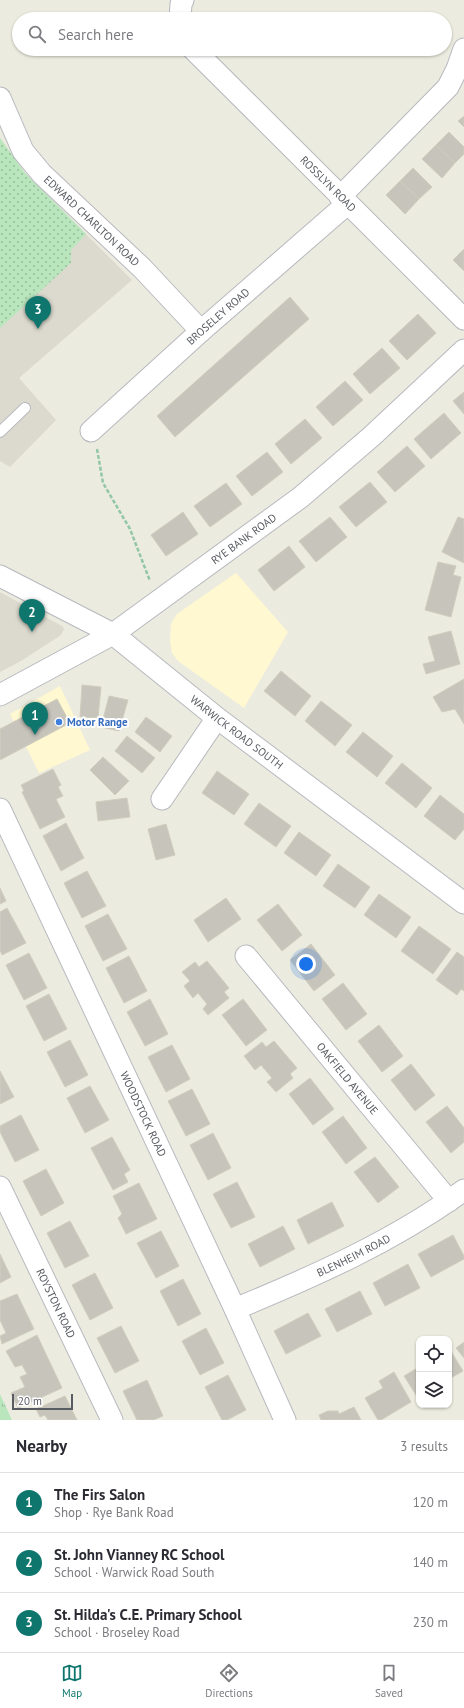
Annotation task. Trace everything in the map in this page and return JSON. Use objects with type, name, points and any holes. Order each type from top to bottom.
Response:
[{"type":"street","points":[[180,12],[183,0]]},
{"type":"street","name":"BROSELEY ROAD","points":[[91,432],[343,200],[448,87],[457,69],[464,49]]},
{"type":"street","name":"ROSSLYN ROAD","points":[[200,56],[464,319]]},
{"type":"street","name":"EDWARD CHARLTON ROAD","points":[[0,98],[23,151],[42,174],[142,268],[201,331]]},
{"type":"street","name":"RYE BANK ROAD","points":[[0,695],[112,634],[301,497],[372,436],[464,350]]},
{"type":"street","name":"WARWICK ROAD SOUTH","points":[[0,576],[112,634],[217,718],[464,903]]},
{"type":"street","points":[[162,799],[217,718]]},
{"type":"street","name":"WOODSTOCK ROAD","points":[[0,810],[235,1309],[285,1420]]},
{"type":"street","name":"OAKFIELD AVENUE","points":[[246,956],[457,1195]]},
{"type":"street","name":"ROYSTON ROAD","points":[[0,1187],[112,1420]]},
{"type":"street","name":"BLENHEIM ROAD","points":[[235,1309],[343,1263],[388,1239],[457,1195]]},
{"type":"lane","points":[[0,432],[25,408]]},
{"type":"path","points":[[91,432],[98,451],[104,483],[130,528],[158,600]]},
{"type":"shaded area","points":[[0,138],[25,173],[132,280],[19,378],[56,420],[10,467],[0,461]]},
{"type":"shaded area","points":[[236,573],[288,632],[244,708],[178,661],[172,653],[170,641],[171,624],[177,614]]},
{"type":"shaded area","points":[[0,592],[62,626],[64,629],[61,635],[21,661],[0,672]]},
{"type":"shaded area","points":[[60,686],[90,750],[39,773],[10,714]]},
{"type":"green space","points":[[0,138],[25,173],[86,234],[71,250],[71,263],[0,328]]},
{"type":"green space","points":[[0,1394],[12,1420],[0,1420]]},
{"type":"building","points":[[464,116],[464,127],[458,121]]},
{"type":"building","points":[[449,132],[464,147],[464,154],[455,163],[436,145]]},
{"type":"building","points":[[436,145],[455,163],[442,178],[422,159]]},
{"type":"building","points":[[413,168],[432,187],[419,199],[400,181]]},
{"type":"building","points":[[400,181],[419,199],[405,214],[386,195]]},
{"type":"building","points":[[464,249],[464,271],[453,260]]},
{"type":"building","points":[[290,297],[309,319],[175,437],[157,416]]},
{"type":"building","points":[[418,314],[436,333],[407,360],[389,341]]},
{"type":"building","points":[[382,348],[400,368],[370,394],[353,374]]},
{"type":"building","points":[[345,381],[363,400],[333,426],[316,407]]},
{"type":"building","points":[[464,392],[464,414],[453,401]]},
{"type":"building","points":[[444,413],[461,433],[431,459],[414,439]]},
{"type":"building","points":[[305,419],[322,438],[291,464],[275,444]]},
{"type":"building","points":[[407,446],[425,466],[395,492],[377,472]]},
{"type":"building","points":[[267,452],[283,472],[252,496],[236,476]]},
{"type":"building","points":[[370,482],[387,502],[356,527],[339,507]]},
{"type":"building","points":[[226,483],[242,504],[210,527],[194,506]]},
{"type":"building","points":[[183,512],[198,534],[166,556],[151,535]]},
{"type":"building","points":[[330,517],[347,537],[316,562],[299,541]]},
{"type":"building","points":[[458,517],[464,519],[464,563],[442,552]]},
{"type":"building","points":[[289,546],[305,567],[274,591],[258,570]]},
{"type":"building","points":[[438,562],[456,566],[453,575],[461,577],[451,617],[425,610]]},
{"type":"building","points":[[451,631],[460,664],[426,674],[423,664],[435,661],[428,637]]},
{"type":"building","points":[[281,671],[311,696],[295,716],[264,691]]},
{"type":"building","points":[[464,679],[464,724],[455,709],[442,712],[433,697]]},
{"type":"building","points":[[82,685],[101,687],[98,718],[80,717]]},
{"type":"building","points":[[109,696],[128,700],[119,731],[101,727]]},
{"type":"building","points":[[57,699],[70,723],[0,760],[0,729]]},
{"type":"building","points":[[321,701],[352,725],[335,746],[305,721]]},
{"type":"building","points":[[146,717],[172,736],[160,752],[135,732]]},
{"type":"building","points":[[363,732],[393,756],[377,777],[346,752]]},
{"type":"building","points":[[127,736],[155,758],[142,773],[115,751]]},
{"type":"building","points":[[103,757],[129,781],[115,795],[90,770]]},
{"type":"building","points":[[402,763],[432,788],[416,808],[385,783]]},
{"type":"building","points":[[53,769],[61,785],[58,787],[63,796],[56,799],[65,817],[40,829],[22,792],[24,791],[21,785]]},
{"type":"building","points":[[217,771],[249,794],[234,815],[202,793]]},
{"type":"building","points":[[440,795],[464,814],[464,829],[455,840],[424,816]]},
{"type":"building","points":[[127,798],[130,817],[98,821],[96,802]]},
{"type":"building","points":[[259,803],[291,826],[276,847],[244,824]]},
{"type":"building","points":[[66,823],[84,858],[61,871],[43,836]]},
{"type":"building","points":[[166,824],[175,855],[156,860],[148,829]]},
{"type":"building","points":[[299,832],[331,855],[316,876],[284,853]]},
{"type":"building","points":[[338,864],[370,887],[355,908],[323,886]]},
{"type":"building","points":[[87,871],[106,906],[82,918],[64,883]]},
{"type":"building","points":[[0,888],[6,901],[0,904]]},
{"type":"building","points":[[379,894],[411,917],[396,938],[364,915]]},
{"type":"building","points":[[226,898],[241,919],[208,942],[194,920]]},
{"type":"building","points":[[278,904],[302,935],[282,951],[257,920]]},
{"type":"building","points":[[7,908],[26,943],[2,955],[0,950],[0,912]]},
{"type":"building","points":[[108,914],[127,949],[103,961],[85,926]]},
{"type":"building","points":[[419,926],[451,949],[433,974],[401,951]]},
{"type":"building","points":[[311,944],[335,975],[314,991],[290,960]]},
{"type":"building","points":[[457,952],[464,957],[464,991],[461,989],[457,995],[436,980]]},
{"type":"building","points":[[29,953],[47,988],[24,1000],[6,965]]},
{"type":"building","points":[[129,956],[147,991],[124,1003],[106,968]]},
{"type":"building","points":[[207,961],[229,988],[224,992],[229,998],[208,1015],[203,1009],[207,1004],[198,993],[193,998],[184,986],[190,981],[182,972],[195,962],[199,967]]},
{"type":"building","points":[[343,983],[367,1014],[346,1030],[322,999]]},
{"type":"building","points":[[49,994],[67,1029],[44,1041],[26,1006]]},
{"type":"building","points":[[150,999],[168,1034],[145,1046],[127,1012]]},
{"type":"building","points":[[243,999],[267,1030],[246,1046],[222,1015]]},
{"type":"building","points":[[379,1025],[403,1056],[382,1072],[358,1041]]},
{"type":"building","points":[[70,1040],[88,1075],[65,1087],[47,1052]]},
{"type":"building","points":[[274,1041],[297,1068],[290,1074],[293,1078],[276,1092],[267,1082],[272,1078],[261,1065],[255,1070],[244,1056],[262,1042],[266,1047]]},
{"type":"building","points":[[172,1045],[190,1079],[166,1092],[148,1057]]},
{"type":"building","points":[[411,1064],[435,1095],[415,1111],[391,1080]]},
{"type":"building","points":[[0,1071],[14,1097],[0,1104]]},
{"type":"building","points":[[310,1078],[334,1109],[313,1125],[289,1094]]},
{"type":"building","points":[[90,1086],[109,1120],[85,1133],[67,1098]]},
{"type":"building","points":[[192,1089],[210,1124],[186,1136],[168,1101]]},
{"type":"building","points":[[447,1106],[464,1128],[464,1142],[451,1153],[426,1122]]},
{"type":"building","points":[[21,1115],[39,1150],[15,1162],[0,1132],[0,1126]]},
{"type":"building","points":[[343,1116],[367,1148],[346,1164],[322,1132]]},
{"type":"building","points":[[213,1133],[231,1168],[208,1180],[190,1145]]},
{"type":"building","points":[[112,1137],[130,1170],[124,1174],[128,1182],[113,1190],[91,1148]]},
{"type":"building","points":[[375,1157],[399,1187],[378,1203],[354,1172]]},
{"type":"building","points":[[46,1169],[64,1203],[41,1216],[23,1181]]},
{"type":"building","points":[[237,1182],[255,1217],[231,1228],[213,1194]]},
{"type":"building","points":[[139,1183],[157,1219],[126,1234],[118,1218],[122,1214],[113,1196]]},
{"type":"building","points":[[332,1202],[344,1226],[308,1244],[297,1220]]},
{"type":"building","points":[[70,1221],[89,1256],[65,1268],[47,1233]]},
{"type":"building","points":[[283,1226],[295,1249],[260,1267],[248,1244]]},
{"type":"building","points":[[161,1231],[179,1266],[156,1278],[137,1243]]},
{"type":"building","points":[[453,1235],[464,1256],[464,1259],[431,1277],[418,1254]]},
{"type":"building","points":[[0,1254],[11,1277],[0,1283]]},
{"type":"building","points":[[408,1264],[420,1288],[385,1306],[373,1283]]},
{"type":"building","points":[[95,1273],[113,1308],[90,1320],[72,1285]]},
{"type":"building","points":[[183,1279],[201,1314],[178,1326],[160,1291]]},
{"type":"building","points":[[360,1291],[372,1314],[337,1332],[325,1309]]},
{"type":"building","points":[[17,1294],[34,1329],[2,1344],[0,1336],[6,1333],[0,1320],[0,1301]]},
{"type":"building","points":[[308,1313],[321,1336],[286,1354],[274,1331]]},
{"type":"building","points":[[121,1326],[139,1361],[115,1373],[97,1338]]},
{"type":"building","points":[[206,1328],[224,1363],[200,1375],[182,1341]]},
{"type":"building","points":[[37,1335],[62,1388],[18,1408],[11,1393],[25,1387],[20,1377],[27,1374],[22,1365],[15,1367],[6,1351]]},
{"type":"building","points":[[464,1342],[464,1358],[456,1348]]},
{"type":"building","points":[[452,1353],[463,1371],[452,1377]]},
{"type":"building","points":[[416,1369],[416,1395],[404,1376]]},
{"type":"building","points":[[394,1372],[411,1402],[381,1420],[378,1420],[365,1398],[383,1388],[379,1381]]},
{"type":"building","points":[[228,1375],[246,1410],[227,1420],[222,1420],[205,1387]]},
{"type":"building","points":[[147,1380],[163,1416],[153,1420],[137,1420],[123,1391]]},
{"type":"building","points":[[65,1396],[77,1420],[48,1420],[45,1415],[40,1417],[36,1409]]},
{"type":"building","points":[[354,1407],[361,1420],[321,1420],[319,1415],[328,1411],[338,1411],[339,1414]]},
{"type":"place","name":"St. Hilda's C.E. Primary School","points":[[38,329]]},
{"type":"place","name":"St. John Vianney RC School","points":[[32,632]]},
{"type":"place","name":"Motor Range","points":[[59,722]]},
{"type":"place","name":"The Firs Salon","points":[[35,735]]}]
